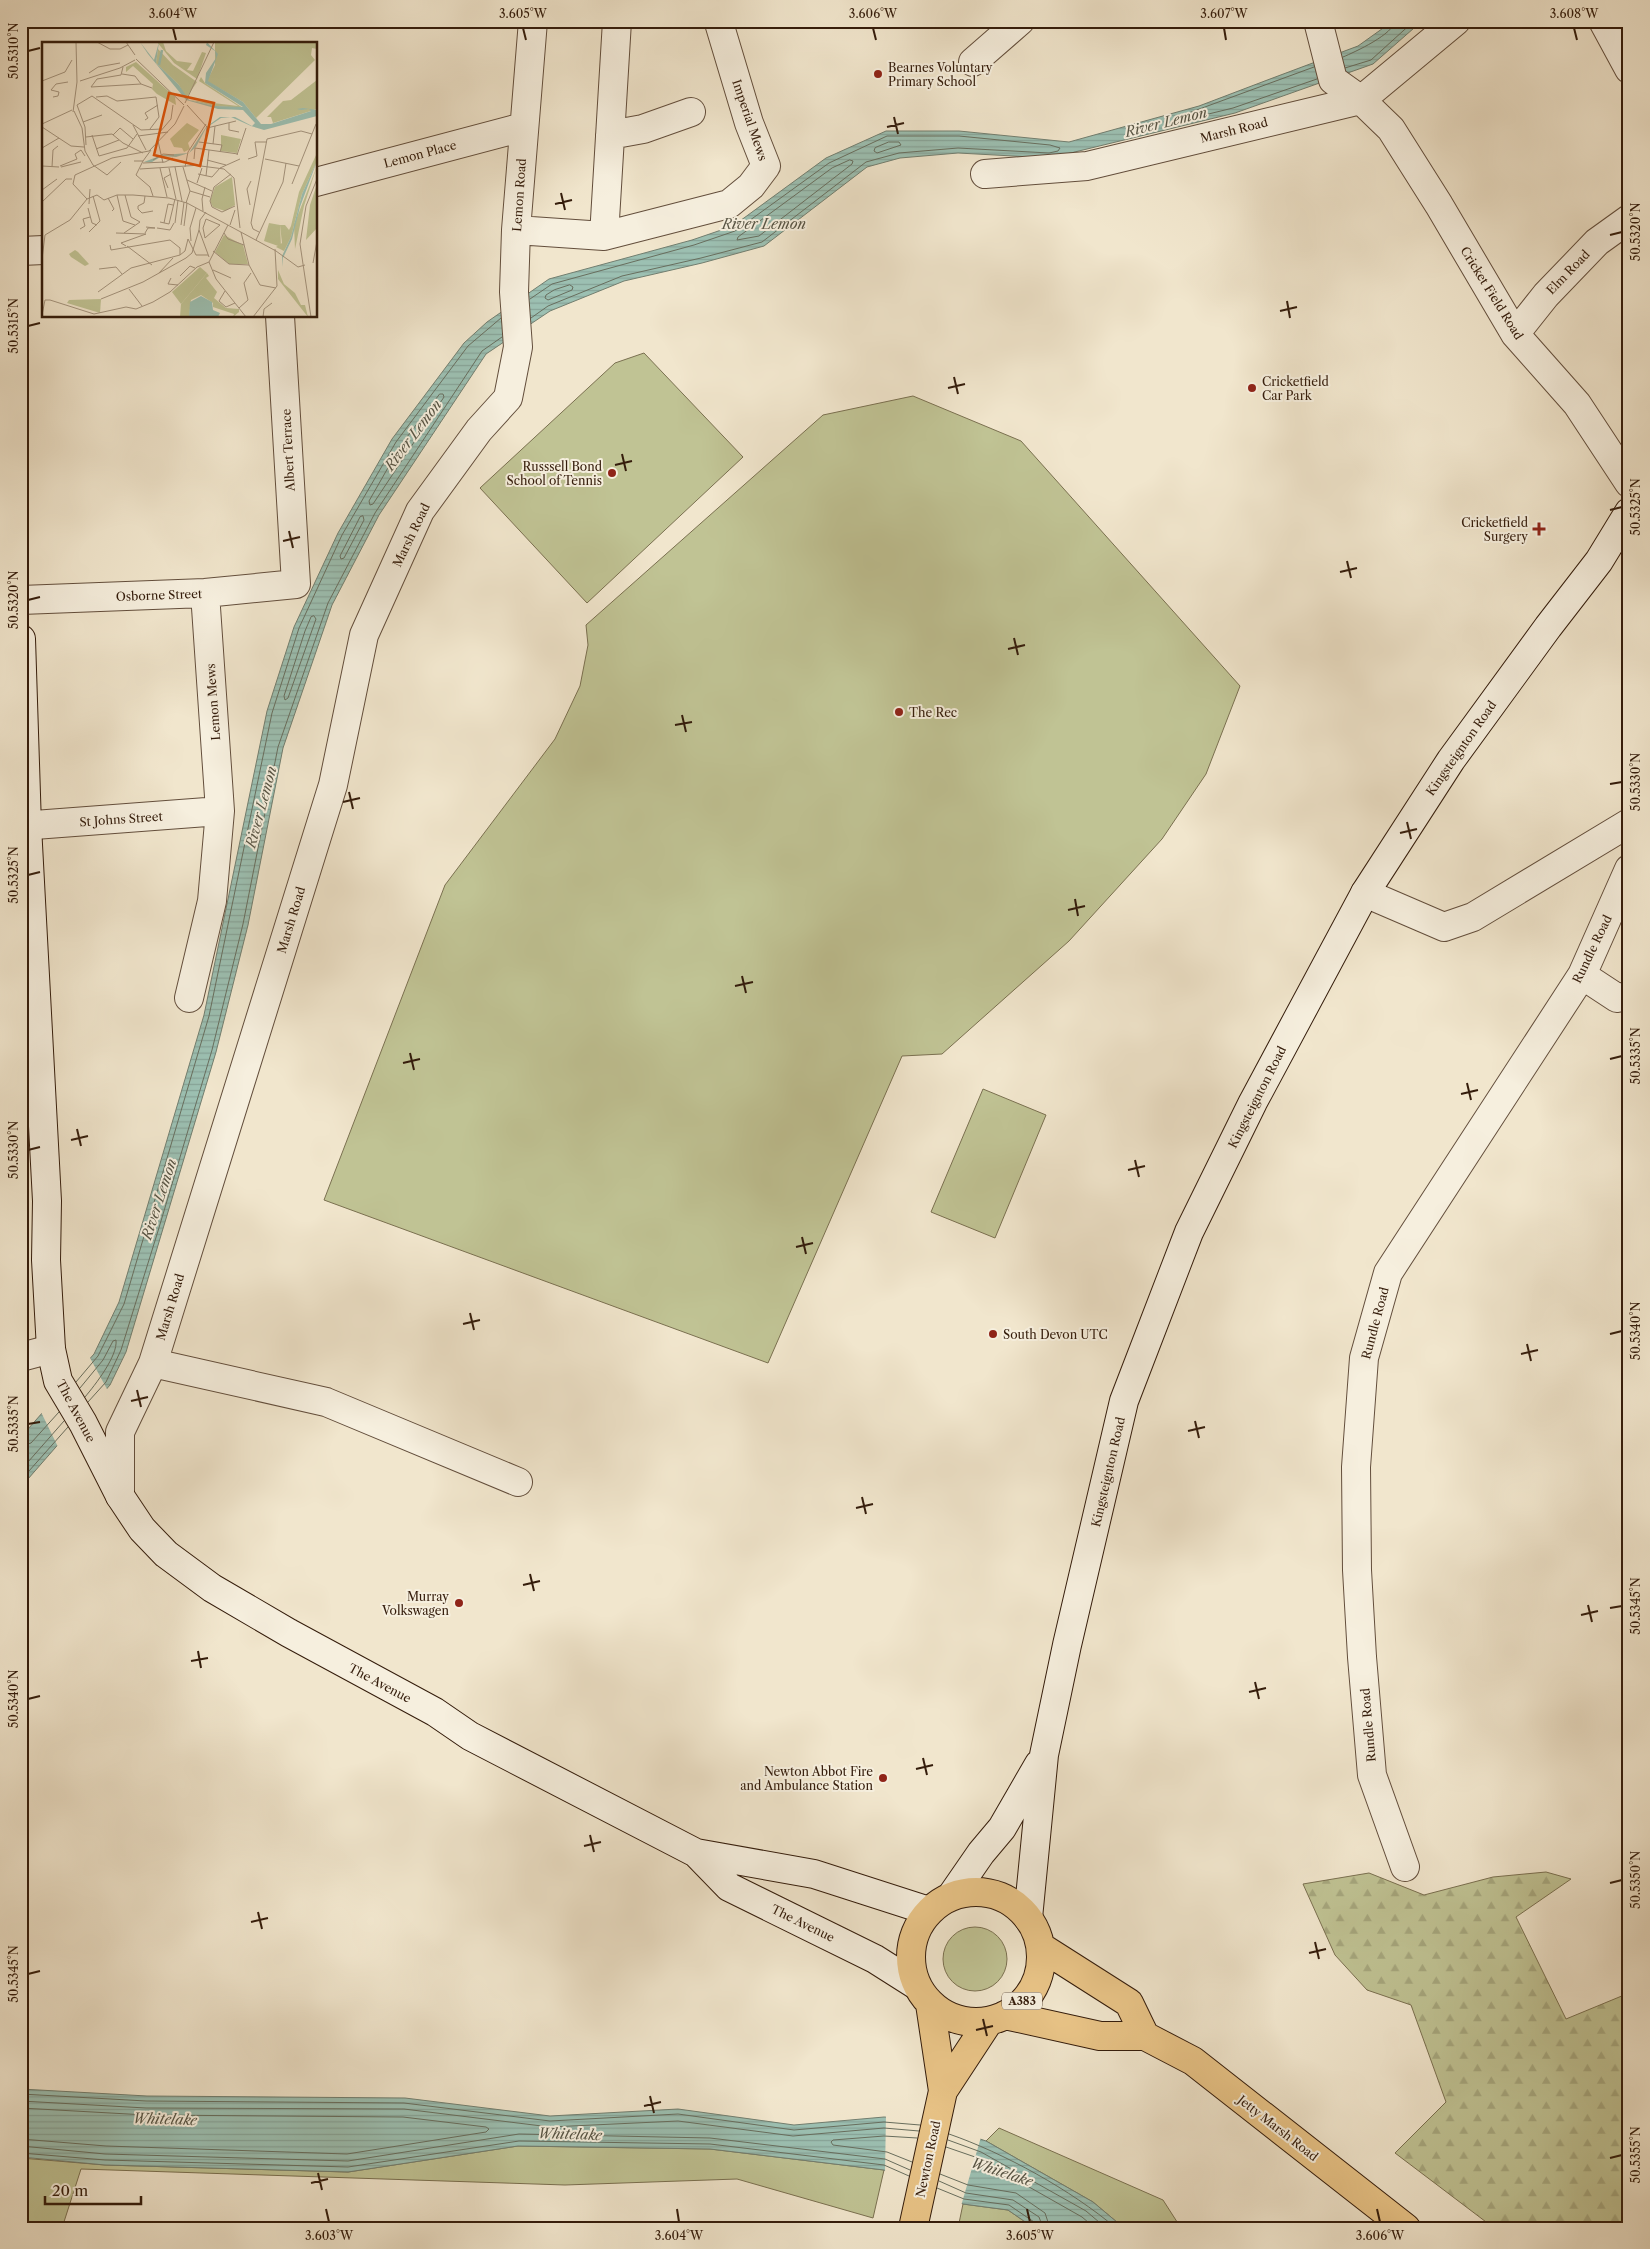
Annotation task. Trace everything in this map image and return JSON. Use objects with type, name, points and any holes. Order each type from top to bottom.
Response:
[{"type":"main road","name":"A383","points":[[981,1891],[1006,1898],[1028,1918],[1037,1932],[1041,1947],[1039,1976],[1027,1998],[997,2018],[964,2021],[941,2012],[923,1994],[910,1964],[913,1935],[928,1911],[952,1895],[981,1891]]},
{"type":"main road","points":[[1041,1947],[1129,2003],[1145,2036]]},
{"type":"main road","name":"Newton Road","points":[[916,2217],[940,2104],[923,1994]]},
{"type":"main road","name":"Newton Road","points":[[940,2104],[997,2018]]},
{"type":"main road","name":"Jetty Marsh Road","points":[[997,2018],[1100,2036],[1145,2036],[1192,2061],[1406,2228]]},
{"type":"street","name":"Lemon Road","points":[[516,358],[514,292],[516,230],[533,21]]},
{"type":"street","points":[[516,230],[604,236],[616,21]]},
{"type":"street","points":[[973,62],[1020,21]]},
{"type":"street","name":"Marsh Road","points":[[985,174],[1087,166],[1361,100],[1456,21]]},
{"type":"street","points":[[1603,21],[1629,69]]},
{"type":"street","name":"Imperial Mews","points":[[604,236],[729,204],[751,186],[766,166],[749,123],[719,23]]},
{"type":"street","name":"Cricket Field Road","points":[[1321,32],[1333,80],[1361,100],[1391,129],[1439,205],[1514,334],[1577,404],[1629,483]]},
{"type":"street","points":[[610,135],[642,129],[691,112]]},
{"type":"street","name":"Lemon Place","points":[[318,181],[523,127]]},
{"type":"street","name":"Elm Road","points":[[1514,334],[1546,295],[1597,242],[1629,219]]},
{"type":"street","points":[[21,251],[42,250]]},
{"type":"street","name":"Albert Terrace","points":[[280,318],[296,584]]},
{"type":"street","name":"Marsh Road","points":[[120,1496],[120,1432],[153,1363],[334,785],[364,635],[420,511],[479,430],[508,398],[516,358]]},
{"type":"street","name":"Kingsteignton Road","points":[[1028,1918],[1044,1754],[1067,1645],[1124,1402],[1189,1232],[1254,1102],[1365,893],[1451,760],[1548,627],[1599,561],[1629,512]]},
{"type":"street","name":"Osborne Street","points":[[21,600],[205,593],[296,584]]},
{"type":"street","name":"Lemon Mews","points":[[189,998],[212,901],[220,811],[205,593]]},
{"type":"street","name":"The Avenue","points":[[21,639],[24,826],[47,1201],[46,1260],[51,1349],[58,1381],[83,1423],[120,1496],[142,1529],[166,1554],[212,1588],[289,1633],[435,1712],[470,1736],[696,1853],[814,1874],[928,1911]]},
{"type":"street","name":"St Johns Street","points":[[24,826],[220,811]]},
{"type":"street","points":[[1365,893],[1444,927],[1473,917],[1629,823]]},
{"type":"street","name":"Rundle Road","points":[[1405,1868],[1372,1774],[1363,1667],[1357,1570],[1356,1467],[1364,1358],[1388,1273],[1582,975],[1629,869]]},
{"type":"street","points":[[1582,975],[1617,998],[1629,996]]},
{"type":"street","points":[[21,1357],[51,1349]]},
{"type":"street","points":[[153,1363],[326,1402],[518,1482]]},
{"type":"street","name":"Kingsteignton Road","points":[[952,1895],[981,1853],[1002,1828],[1044,1754]]},
{"type":"street","name":"The Avenue","points":[[696,1853],[729,1887],[875,1960],[923,1994]]},
{"type":"green space","name":"Russsell Bond School of Tennis","points":[[644,353],[743,457],[587,603],[480,488],[615,363]]},
{"type":"green space","name":"The Rec","points":[[913,396],[1021,441],[1240,686],[1206,774],[1162,839],[1069,941],[942,1054],[902,1056],[768,1363],[324,1200],[445,885],[555,739],[580,686],[588,645],[586,625],[823,415]]},
{"type":"green space","points":[[983,1089],[1046,1115],[995,1238],[931,1212]]},
{"type":"green space","points":[[1546,1872],[1571,1879],[1516,1917],[1566,2019],[1629,1993],[1629,2228],[1494,2228],[1395,2153],[1446,2102],[1411,2005],[1367,1990],[1335,1955],[1303,1884],[1369,1873],[1424,1895],[1493,1877]]},
{"type":"green space","points":[[975,1927],[987,1929],[998,1936],[1005,1947],[1007,1959],[1005,1971],[998,1982],[987,1989],[975,1991],[963,1989],[952,1982],[945,1971],[943,1959],[945,1947],[952,1936],[963,1929]]},
{"type":"green space","points":[[999,2128],[1163,2200],[1181,2228],[1124,2228],[1093,2202],[986,2141]]},
{"type":"green space","points":[[518,2146],[710,2149],[884,2170],[873,2218],[737,2179],[565,2185],[81,2169],[62,2228],[21,2228],[21,2158],[105,2165],[348,2172]]},
{"type":"green space","points":[[963,2204],[1008,2210],[1034,2228],[958,2228]]},
{"type":"water","name":"River Lemon","points":[[1393,21],[1422,21],[1373,64],[1235,113],[1050,158],[958,153],[900,158],[867,167],[764,246],[624,281],[550,311],[486,354],[379,515],[332,605],[283,748],[248,925],[216,1052],[126,1352],[110,1385],[21,1487],[21,1437],[94,1354],[119,1302],[204,1015],[267,711],[294,627],[338,533],[392,439],[464,343],[487,322],[549,279],[692,240],[733,226],[826,158],[886,131],[959,131],[1069,142],[1199,106],[1358,46]]},
{"type":"water","name":"Whitelake","points":[[21,2089],[147,2096],[405,2098],[550,2116],[678,2109],[794,2125],[884,2117],[925,2120],[986,2141],[1093,2202],[1124,2228],[1034,2228],[1008,2210],[963,2204],[884,2170],[710,2149],[518,2146],[348,2172],[105,2165],[21,2157]]},
{"type":"pier","points":[[89,1356],[108,1391],[59,1449],[41,1412]]},
{"type":"pier","points":[[886,2114],[926,2118],[981,2137],[961,2206],[885,2173]]},
{"type":"place","name":"Bearnes Voluntary Primary School","points":[[878,74]]},
{"type":"place","name":"Cricketfield Car Park","points":[[1252,388]]},
{"type":"place","name":"Russsell Bond School of Tennis","points":[[612,473]]},
{"type":"place","name":"Cricketfield Surgery","points":[[1539,529]]},
{"type":"place","name":"The Rec","points":[[899,712]]},
{"type":"place","name":"South Devon UTC","points":[[993,1334]]},
{"type":"place","name":"Murray Volkswagen","points":[[459,1603]]},
{"type":"place","name":"Newton Abbot Fire and Ambulance Station","points":[[883,1778]]}]
